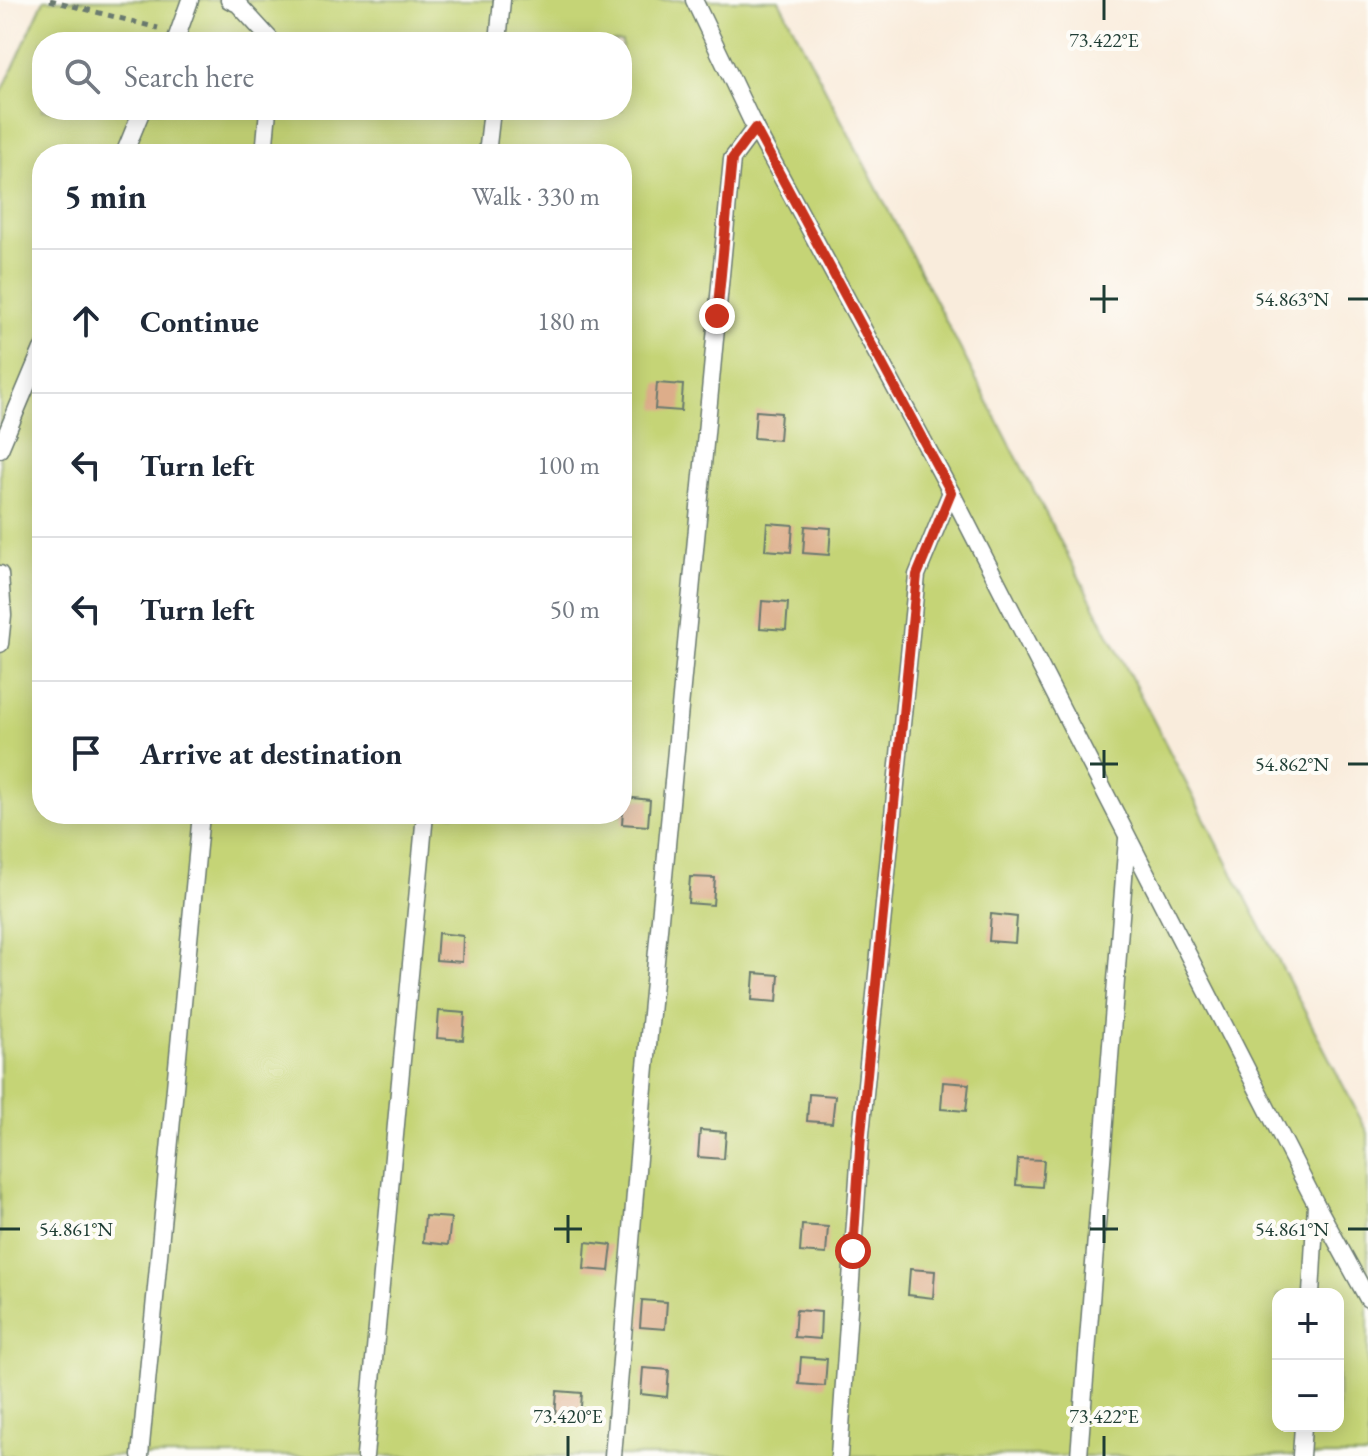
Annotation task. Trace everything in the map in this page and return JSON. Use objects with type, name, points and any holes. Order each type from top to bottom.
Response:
[{"type":"lane","points":[[179,32],[190,0]]},
{"type":"lane","points":[[229,0],[238,4],[264,32]]},
{"type":"lane","points":[[499,32],[502,0]]},
{"type":"lane","points":[[694,0],[755,128],[951,492],[1316,1204],[1368,1299]]},
{"type":"lane","points":[[128,144],[138,120]]},
{"type":"lane","points":[[265,144],[267,120]]},
{"type":"lane","points":[[488,144],[491,120]]},
{"type":"lane","points":[[613,1456],[643,1098],[732,159],[755,128]]},
{"type":"lane","points":[[0,449],[32,373]]},
{"type":"lane","points":[[839,1456],[861,1134],[917,575],[951,492]]},
{"type":"lane","points":[[0,574],[3,615],[0,644]]},
{"type":"lane","points":[[140,1456],[200,824]]},
{"type":"lane","points":[[365,1456],[424,824]]},
{"type":"lane","points":[[1079,1456],[1128,837]]},
{"type":"lane","points":[[1311,1288],[1316,1204]]},
{"type":"lane","points":[[1301,1456],[1303,1432]]},
{"type":"path","points":[[50,0],[160,32]]},
{"type":"green space","points":[[44,0],[779,0],[1368,1133],[1368,1456],[0,1456],[0,96]]},
{"type":"building","points":[[657,383],[683,385],[681,411],[655,409]]},
{"type":"building","points":[[756,411],[781,413],[779,440],[754,438]]},
{"type":"building","points":[[767,523],[793,525],[791,552],[765,550]]},
{"type":"building","points":[[805,526],[831,528],[829,555],[803,553]]},
{"type":"building","points":[[762,601],[788,603],[786,630],[760,628]]},
{"type":"building","points":[[632,798],[650,800],[648,826],[622,824],[632,824]]},
{"type":"building","points":[[690,877],[715,878],[713,905],[688,903]]},
{"type":"building","points":[[991,914],[1017,917],[1015,943],[989,941]]},
{"type":"building","points":[[438,933],[463,936],[462,962],[436,960]]},
{"type":"building","points":[[754,973],[779,975],[777,1002],[752,1000]]},
{"type":"building","points":[[439,1011],[465,1013],[463,1040],[437,1038]]},
{"type":"building","points":[[943,1082],[969,1084],[966,1111],[941,1109]]},
{"type":"building","points":[[809,1094],[835,1096],[832,1123],[807,1121]]},
{"type":"building","points":[[700,1130],[726,1132],[724,1159],[698,1157]]},
{"type":"building","points":[[1018,1159],[1044,1160],[1042,1187],[1016,1185]]},
{"type":"building","points":[[425,1216],[451,1218],[448,1245],[423,1242]]},
{"type":"building","points":[[802,1225],[828,1227],[826,1254],[800,1252]]},
{"type":"building","points":[[586,1242],[612,1245],[609,1271],[584,1269]]},
{"type":"building","points":[[910,1269],[935,1271],[933,1298],[908,1295]]},
{"type":"building","points":[[642,1300],[667,1302],[665,1329],[640,1327]]},
{"type":"building","points":[[796,1310],[821,1312],[820,1339],[794,1337]]},
{"type":"building","points":[[801,1357],[827,1359],[825,1386],[799,1384]]},
{"type":"building","points":[[643,1368],[669,1370],[667,1397],[641,1394]]},
{"type":"building","points":[[557,1391],[582,1393],[580,1420],[555,1418]]},
{"type":"route","points":[[717,316],[732,159],[755,128],[951,492],[917,575],[861,1134],[853,1251]]}]
